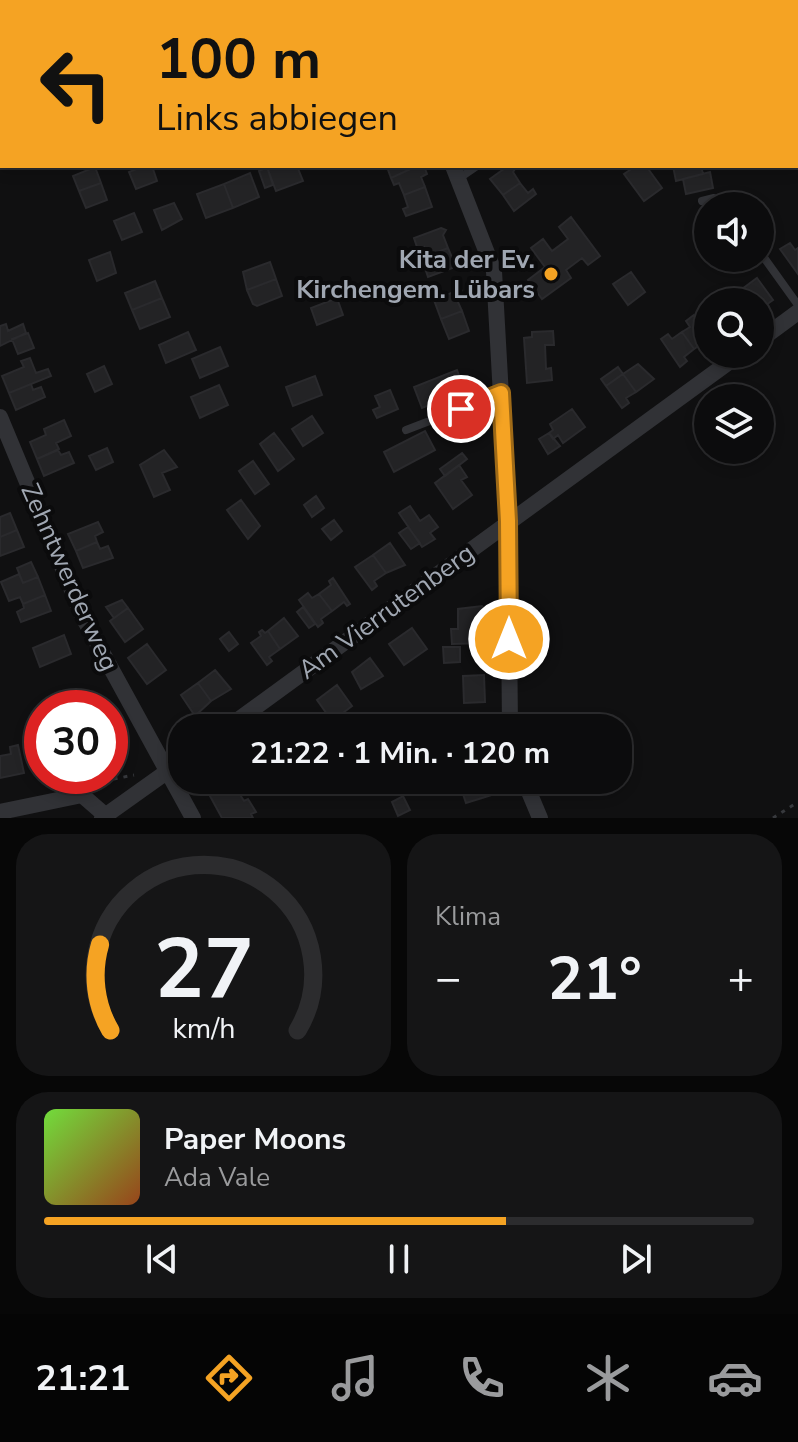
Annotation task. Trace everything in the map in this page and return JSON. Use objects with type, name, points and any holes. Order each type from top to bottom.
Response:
[{"type":"street","points":[[456,172],[494,271],[508,521],[510,714]]},
{"type":"street","points":[[774,330],[798,312]]},
{"type":"street","name":"Am Vierrutenberg","points":[[246,714],[721,368]]},
{"type":"street","name":"Zehntwerderweg","points":[[0,417],[84,619],[193,818]]},
{"type":"street","points":[[0,812],[82,795],[103,817],[167,772]]},
{"type":"street","points":[[530,794],[540,818]]},
{"type":"lane","points":[[774,272],[798,305]]},
{"type":"lane","points":[[406,430],[501,393]]},
{"type":"path","points":[[773,818],[798,802]]},
{"type":"building","points":[[95,168],[101,183],[79,191],[73,176]]},
{"type":"building","points":[[153,168],[157,181],[136,189],[129,172]]},
{"type":"building","points":[[267,168],[298,168],[303,181],[276,191]]},
{"type":"building","points":[[267,168],[273,185],[265,188],[259,171]]},
{"type":"building","points":[[387,168],[413,168],[391,178]]},
{"type":"building","points":[[413,168],[425,168],[427,174],[421,177],[425,187],[404,195],[399,183],[394,185],[391,178]]},
{"type":"building","points":[[505,168],[516,168],[513,172],[520,183],[503,195],[490,179]]},
{"type":"building","points":[[633,168],[647,168],[662,188],[644,201],[624,174]]},
{"type":"building","points":[[673,168],[702,168],[703,174],[676,181]]},
{"type":"building","points":[[710,172],[713,188],[686,194],[683,179]]},
{"type":"building","points":[[250,173],[259,197],[233,208],[224,184]]},
{"type":"building","points":[[101,183],[107,200],[86,208],[79,191]]},
{"type":"building","points":[[520,183],[528,193],[533,189],[536,194],[514,211],[503,195]]},
{"type":"building","points":[[224,184],[233,208],[206,218],[197,194]]},
{"type":"building","points":[[425,187],[432,207],[406,216],[403,209],[408,207],[404,195]]},
{"type":"building","points":[[174,203],[182,219],[162,230],[154,210]]},
{"type":"building","points":[[134,213],[142,232],[122,240],[114,221]]},
{"type":"building","points":[[571,217],[600,256],[588,265],[582,258],[566,270],[571,278],[542,299],[528,280],[545,267],[531,248],[543,239],[552,251],[568,239],[559,227]]},
{"type":"building","points":[[441,228],[446,230],[443,235],[448,248],[427,256],[424,247],[418,250],[414,238]]},
{"type":"building","points":[[790,243],[795,250],[798,248],[798,274],[780,249]]},
{"type":"building","points":[[448,248],[453,260],[456,259],[455,267],[428,277],[424,265],[430,263],[427,256]]},
{"type":"building","points":[[110,252],[116,273],[97,281],[89,260]]},
{"type":"building","points":[[270,262],[276,279],[247,290],[243,272]]},
{"type":"building","points":[[631,272],[645,292],[628,305],[613,284]]},
{"type":"building","points":[[757,278],[764,288],[743,288]]},
{"type":"building","points":[[276,279],[282,296],[257,306],[253,304],[247,290]]},
{"type":"building","points":[[155,281],[162,298],[132,310],[125,293]]},
{"type":"building","points":[[461,289],[464,297],[457,300],[462,311],[441,319],[434,300]]},
{"type":"building","points":[[162,298],[170,317],[140,329],[132,310]]},
{"type":"building","points":[[337,298],[343,315],[317,325],[311,308]]},
{"type":"building","points":[[462,311],[469,331],[449,339],[441,319]]},
{"type":"building","points":[[694,315],[694,349],[682,332],[690,327],[686,321]]},
{"type":"building","points":[[6,324],[8,331],[23,324],[26,333],[0,346],[0,326]]},
{"type":"building","points":[[553,331],[554,345],[545,345],[546,369],[551,368],[552,380],[527,383],[524,338],[532,337],[532,332]]},
{"type":"building","points":[[188,332],[196,350],[166,363],[159,345]]},
{"type":"building","points":[[682,332],[694,349],[684,357],[687,361],[680,367],[661,339],[668,334],[672,339]]},
{"type":"building","points":[[28,333],[34,348],[18,354],[12,339]]},
{"type":"building","points":[[220,347],[228,366],[200,378],[192,359]]},
{"type":"building","points":[[30,358],[36,373],[48,369],[51,376],[9,393],[2,376],[24,367],[21,361]]},
{"type":"building","points":[[638,364],[654,379],[636,392],[623,374]]},
{"type":"building","points":[[104,366],[112,384],[95,392],[87,374]]},
{"type":"building","points":[[618,367],[623,374],[606,386],[601,379]]},
{"type":"building","points":[[457,370],[465,391],[422,408],[414,387]]},
{"type":"building","points":[[623,374],[636,392],[626,398],[629,403],[622,408],[606,386]]},
{"type":"building","points":[[315,376],[322,395],[293,406],[286,387]]},
{"type":"building","points":[[31,384],[33,390],[41,387],[45,397],[16,410],[9,393]]},
{"type":"building","points":[[219,385],[228,405],[200,418],[191,397]]},
{"type":"building","points":[[390,390],[398,409],[377,418],[373,410],[380,407],[375,396]]},
{"type":"building","points":[[572,409],[585,427],[563,443],[558,435],[553,439],[549,433],[553,430],[550,424]]},
{"type":"building","points":[[312,416],[323,433],[303,446],[292,429]]},
{"type":"building","points":[[64,420],[71,436],[56,443],[59,449],[37,459],[30,442],[46,435],[44,429]]},
{"type":"building","points":[[425,431],[435,450],[394,472],[384,452]]},
{"type":"building","points":[[274,433],[294,459],[278,471],[260,444]]},
{"type":"building","points":[[549,433],[560,446],[548,454],[539,439]]},
{"type":"building","points":[[107,448],[113,462],[96,470],[89,456]]},
{"type":"building","points":[[58,450],[61,455],[69,452],[74,463],[44,476],[37,459]]},
{"type":"building","points":[[164,450],[177,467],[162,473],[170,490],[154,497],[140,465]]},
{"type":"building","points":[[462,453],[467,459],[445,476],[440,469]]},
{"type":"building","points":[[253,461],[269,484],[255,494],[239,471]]},
{"type":"building","points":[[459,465],[467,477],[461,480],[472,495],[453,509],[435,483]]},
{"type":"building","points":[[316,496],[324,508],[312,517],[304,505]]},
{"type":"building","points":[[241,500],[260,526],[248,539],[227,510]]},
{"type":"building","points":[[410,506],[420,521],[429,515],[438,527],[430,533],[435,539],[422,547],[399,513]]},
{"type":"building","points":[[10,513],[17,530],[0,537],[0,517]]},
{"type":"building","points":[[334,520],[342,531],[331,540],[322,529]]},
{"type":"building","points":[[98,522],[103,532],[95,536],[97,542],[76,551],[68,534]]},
{"type":"building","points":[[408,527],[420,543],[411,549],[399,533]]},
{"type":"building","points":[[17,530],[24,547],[0,556],[0,537]]},
{"type":"building","points":[[97,542],[100,549],[108,546],[113,558],[83,568],[76,551]]},
{"type":"building","points":[[390,543],[405,565],[386,573],[373,555]]},
{"type":"building","points":[[373,555],[386,573],[374,581],[377,586],[372,590],[355,567]]},
{"type":"building","points":[[31,562],[38,577],[23,583],[17,568]]},
{"type":"building","points":[[19,574],[23,583],[38,577],[45,595],[23,604],[20,597],[9,601],[1,582]]},
{"type":"building","points":[[333,578],[350,604],[347,606],[344,602],[332,611],[319,594],[331,585],[329,581]]},
{"type":"building","points":[[308,593],[312,598],[319,594],[332,611],[321,619],[323,623],[318,627],[299,600]]},
{"type":"building","points":[[45,595],[51,611],[21,622],[17,612],[24,608],[23,604]]},
{"type":"building","points":[[122,600],[128,608],[114,618],[106,607]]},
{"type":"building","points":[[482,606],[485,610],[483,643],[452,644],[451,629],[458,629],[458,609]]},
{"type":"building","points":[[303,607],[315,624],[309,628],[297,612]]},
{"type":"building","points":[[128,608],[143,629],[125,642],[110,621]]},
{"type":"building","points":[[284,618],[298,636],[280,649],[268,631]]},
{"type":"building","points":[[412,628],[427,649],[404,665],[389,644]]},
{"type":"building","points":[[262,630],[265,633],[268,631],[280,649],[269,657],[272,661],[267,665],[251,643],[261,636],[259,632]]},
{"type":"building","points":[[229,632],[238,644],[229,651],[220,639]]},
{"type":"building","points":[[64,635],[71,654],[40,667],[33,648]]},
{"type":"building","points":[[147,644],[166,670],[147,684],[128,658]]},
{"type":"building","points":[[443,647],[460,647],[460,662],[444,663]]},
{"type":"building","points":[[370,658],[383,676],[361,689],[352,672]]},
{"type":"building","points":[[215,670],[231,689],[211,701],[198,683]]},
{"type":"building","points":[[484,675],[485,702],[464,703],[463,676]]},
{"type":"building","points":[[198,683],[211,701],[194,714],[181,695]]},
{"type":"building","points":[[337,685],[352,706],[341,714],[327,714],[317,700]]},
{"type":"building","points":[[18,745],[24,773],[0,778],[0,756],[11,754],[10,747]]},
{"type":"building","points":[[209,794],[240,794],[244,801],[248,799],[256,812],[251,814],[253,818],[222,818]]},
{"type":"building","points":[[463,794],[495,794],[466,803]]},
{"type":"building","points":[[403,796],[410,810],[398,816],[392,802]]},
{"type":"place","name":"Kita der Ev. Kirchengem. Lübars","points":[[551,274]]},
{"type":"route","points":[[461,409],[501,393],[508,521],[509,639]]}]
